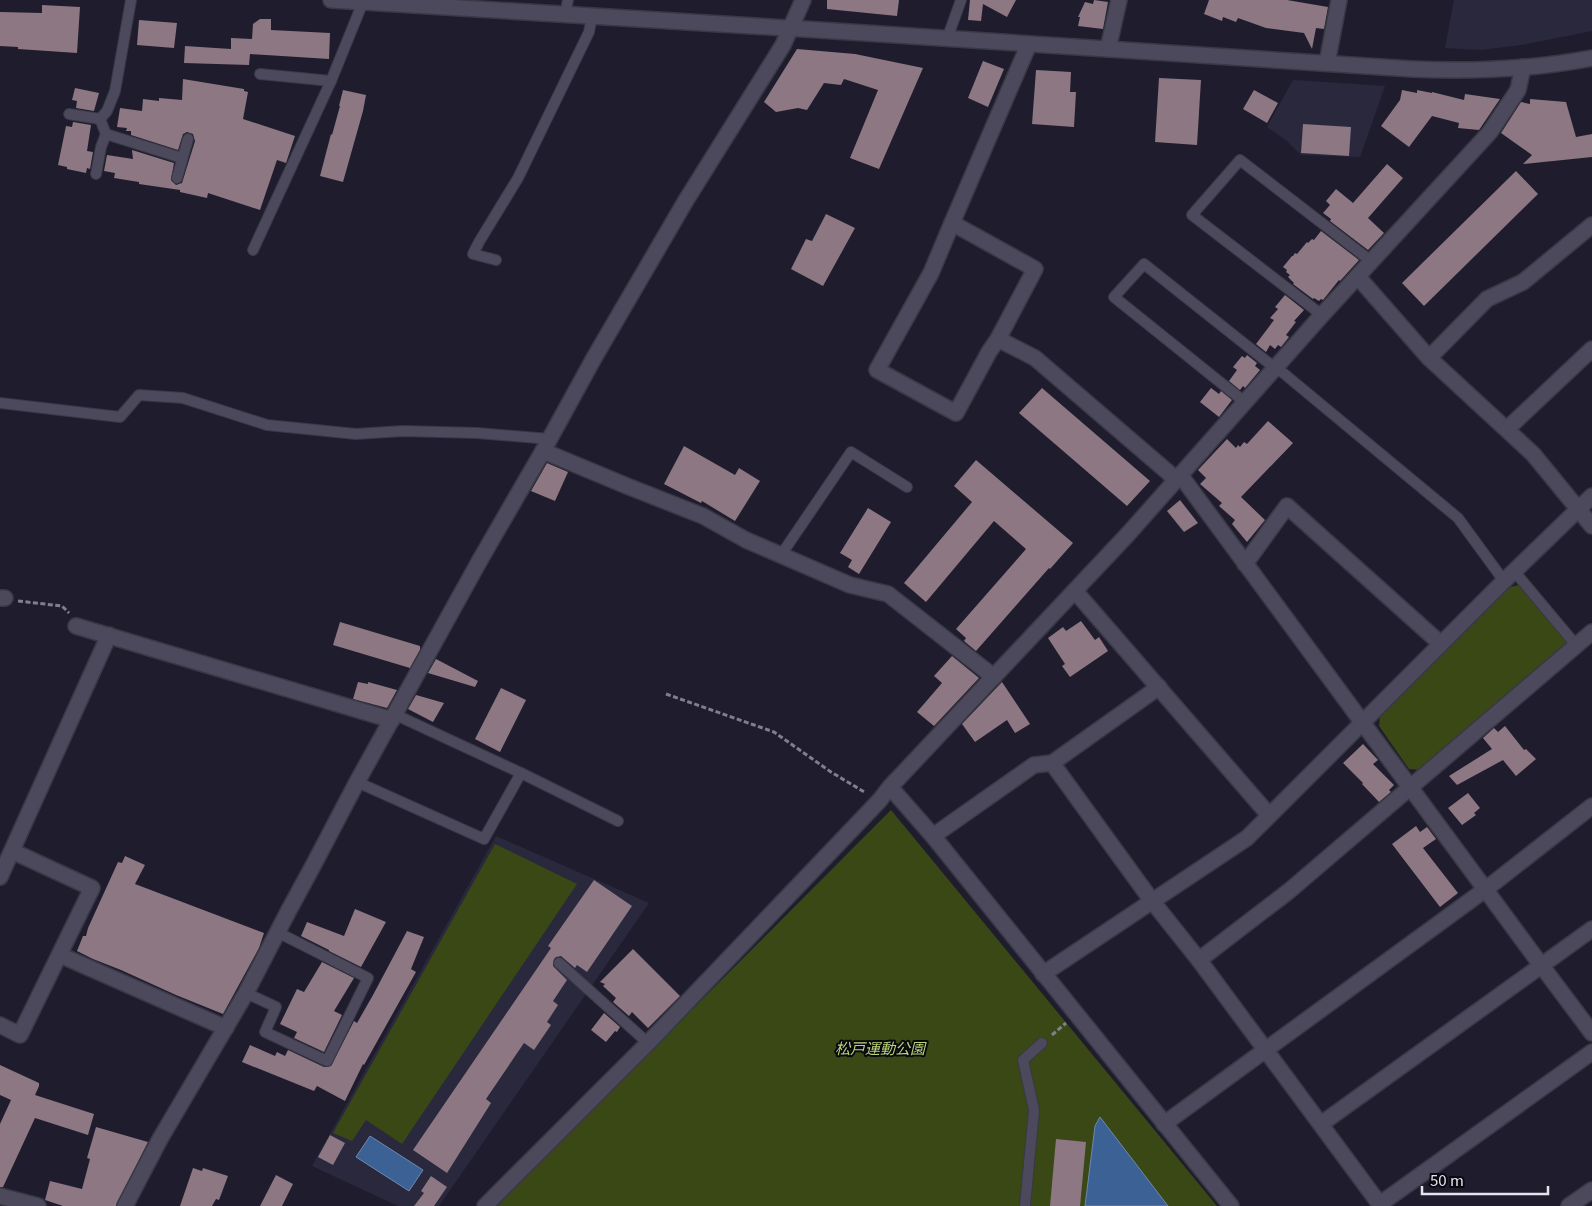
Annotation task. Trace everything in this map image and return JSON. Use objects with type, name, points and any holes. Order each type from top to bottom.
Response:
[{"type":"street","points":[[331,0],[567,7],[592,16],[1451,71],[1523,67],[1592,58]]},
{"type":"street","points":[[124,1206],[160,1139],[246,993],[357,782],[598,350],[670,228],[783,45],[792,29],[803,0]]},
{"type":"street","points":[[1108,49],[1119,0]]},
{"type":"street","points":[[1327,63],[1339,0]]},
{"type":"street","points":[[952,223],[1035,269],[956,413],[877,370],[931,273],[952,223],[1029,44]]},
{"type":"street","points":[[485,1206],[648,1043],[879,801],[1179,478],[1322,315],[1490,132],[1518,90],[1523,67]]},
{"type":"street","points":[[1429,358],[1488,299],[1523,282],[1592,225]]},
{"type":"street","points":[[1358,277],[1429,358],[1533,454],[1592,526]]},
{"type":"street","points":[[998,338],[1035,358],[1179,478],[1363,722],[1592,1033]]},
{"type":"street","points":[[1507,428],[1592,349]]},
{"type":"street","points":[[546,445],[641,492],[703,516],[746,540],[850,584],[888,594],[994,677]]},
{"type":"street","points":[[1043,974],[1247,838],[1509,576],[1592,496]]},
{"type":"street","points":[[1245,564],[1287,506],[1441,644]]},
{"type":"street","points":[[1075,591],[1269,815]]},
{"type":"street","points":[[76,626],[393,717]]},
{"type":"street","points":[[1199,960],[1289,891],[1592,632]]},
{"type":"street","points":[[0,877],[109,635]]},
{"type":"street","points":[[933,836],[1034,765],[1052,763],[1159,687]]},
{"type":"street","points":[[1052,763],[1152,901],[1199,960],[1380,1205],[1592,1052]]},
{"type":"street","points":[[890,787],[933,836],[1231,1206]]},
{"type":"street","points":[[1164,1124],[1486,889],[1592,806]]},
{"type":"street","points":[[0,1025],[20,1034],[92,888],[12,850]]},
{"type":"street","points":[[1321,1124],[1592,929]]},
{"type":"street","points":[[60,955],[226,1028]]},
{"type":"street","points":[[1569,1206],[1592,1190]]},
{"type":"street","points":[[0,1196],[38,1206]]},
{"type":"lane","points":[[100,119],[107,111],[115,91],[131,0]]},
{"type":"lane","points":[[947,39],[961,0]]},
{"type":"lane","points":[[253,250],[331,81],[363,2]]},
{"type":"lane","points":[[496,260],[473,254],[518,178],[589,32],[592,16]]},
{"type":"lane","points":[[260,74],[331,81]]},
{"type":"lane","points":[[68,114],[100,119]]},
{"type":"lane","points":[[96,174],[101,147],[106,134],[100,119]]},
{"type":"lane","points":[[106,134],[182,158]]},
{"type":"lane","points":[[177,178],[188,139]]},
{"type":"lane","points":[[1322,315],[1192,215],[1240,160],[1371,262]]},
{"type":"lane","points":[[1246,403],[1114,297],[1144,264],[1276,367],[1458,518],[1509,576],[1576,645]]},
{"type":"lane","points":[[0,404],[120,417],[139,395],[183,398],[267,425],[356,434],[403,431],[477,433],[546,445]]},
{"type":"lane","points":[[781,555],[850,452],[908,487]]},
{"type":"lane","points":[[393,717],[521,773],[618,821]]},
{"type":"lane","points":[[357,782],[484,839],[521,773]]},
{"type":"lane","points":[[246,993],[276,1008],[265,1032],[327,1062],[368,978],[277,932]]},
{"type":"lane","points":[[559,963],[648,1043]]},
{"type":"lane","points":[[1025,1206],[1034,1110],[1023,1060],[1042,1043]]},
{"type":"path","points":[[2,598],[62,606],[76,620],[76,626]]},
{"type":"path","points":[[666,694],[774,732],[831,772],[879,801]]},
{"type":"path","points":[[1042,1043],[1076,1015]]},
{"type":"shaded area","points":[[1454,0],[1592,0],[1592,31],[1521,45],[1480,50],[1445,48]]},
{"type":"shaded area","points":[[1293,80],[1385,86],[1360,157],[1301,155],[1287,141],[1267,127]]},
{"type":"shaded area","points":[[496,836],[649,903],[439,1206],[398,1206],[312,1166]]},
{"type":"green space","points":[[1519,585],[1566,641],[1566,646],[1421,770],[1409,769],[1379,726],[1380,716],[1510,587]]},
{"type":"green space","name":"松戸運動公園","points":[[891,810],[1217,1206],[496,1206]]},
{"type":"green space","points":[[495,844],[577,884],[402,1144],[366,1120],[352,1141],[333,1133]]},
{"type":"water","points":[[1100,1117],[1168,1206],[1085,1206],[1095,1126]]},
{"type":"water","points":[[370,1136],[423,1170],[409,1191],[356,1157]]},
{"type":"building","points":[[827,0],[899,0],[897,16],[827,9]]},
{"type":"building","points":[[970,0],[1016,0],[1007,17],[983,4],[981,21],[968,20]]},
{"type":"building","points":[[1094,0],[1108,2],[1103,29],[1078,26],[1080,17],[1078,17],[1085,2],[1093,4]]},
{"type":"building","points":[[1209,0],[1287,0],[1328,7],[1324,29],[1316,28],[1312,49],[1304,33],[1266,28],[1238,18],[1236,22],[1223,17],[1222,21],[1204,14]]},
{"type":"building","points":[[42,5],[80,7],[77,53],[0,46],[0,12],[42,13]]},
{"type":"building","points":[[260,19],[271,19],[271,30],[330,33],[329,59],[250,54],[249,65],[184,63],[185,46],[231,49],[231,38],[252,39],[253,24]]},
{"type":"building","points":[[139,20],[177,23],[174,48],[137,45]]},
{"type":"building","points":[[797,49],[855,54],[923,68],[879,169],[850,158],[878,90],[844,79],[841,85],[824,83],[807,110],[798,108],[776,112],[764,102]]},
{"type":"building","points":[[983,61],[1004,69],[988,107],[968,98]]},
{"type":"building","points":[[1036,70],[1071,72],[1070,92],[1076,92],[1074,127],[1032,124]]},
{"type":"building","points":[[1159,78],[1201,80],[1197,145],[1155,142]]},
{"type":"building","points":[[183,79],[244,89],[244,91],[248,92],[243,119],[295,136],[286,163],[277,160],[260,210],[208,193],[207,198],[180,192],[180,190],[114,178],[115,173],[104,171],[107,155],[133,159],[132,150],[174,163],[171,180],[176,185],[182,183],[195,141],[193,134],[187,132],[183,134],[178,150],[131,135],[131,131],[126,131],[127,128],[117,127],[120,108],[142,111],[143,99],[159,101],[159,98],[182,100]]},
{"type":"building","points":[[75,88],[99,93],[94,111],[76,108],[77,101],[72,100]]},
{"type":"building","points":[[343,90],[366,95],[343,182],[320,176]]},
{"type":"building","points":[[1254,90],[1278,103],[1267,123],[1243,109]]},
{"type":"building","points":[[1402,90],[1417,93],[1417,90],[1432,92],[1464,100],[1465,94],[1500,99],[1479,130],[1458,128],[1459,123],[1432,116],[1409,147],[1381,126],[1400,100]]},
{"type":"building","points":[[1530,99],[1566,102],[1576,137],[1592,134],[1592,157],[1523,164],[1532,155],[1501,133],[1521,102],[1530,104]]},
{"type":"building","points":[[73,122],[91,125],[87,151],[93,152],[90,169],[87,168],[86,173],[58,165],[66,126],[72,127]]},
{"type":"building","points":[[1303,124],[1351,127],[1349,156],[1301,153]]},
{"type":"building","points":[[1387,164],[1403,178],[1368,218],[1384,233],[1368,250],[1330,221],[1331,219],[1323,213],[1330,205],[1326,201],[1336,189],[1353,203]]},
{"type":"building","points":[[1516,171],[1538,194],[1424,306],[1402,283]]},
{"type":"building","points":[[826,214],[855,228],[823,286],[791,269],[806,239],[812,241]]},
{"type":"building","points":[[1321,231],[1359,260],[1323,300],[1319,301],[1313,299],[1293,284],[1288,277],[1290,275],[1283,267],[1295,253],[1297,254],[1307,242],[1312,239],[1314,240]]},
{"type":"building","points":[[1285,295],[1304,310],[1294,321],[1296,322],[1286,335],[1289,337],[1281,347],[1278,345],[1275,349],[1270,345],[1266,352],[1256,344],[1274,320],[1270,318],[1278,309],[1275,307]]},
{"type":"building","points":[[1247,355],[1257,363],[1255,366],[1260,370],[1245,388],[1243,386],[1240,390],[1229,381],[1237,370],[1233,367],[1242,356],[1245,358]]},
{"type":"building","points":[[1042,388],[1150,481],[1127,506],[1019,413]]},
{"type":"building","points":[[1211,388],[1219,394],[1221,391],[1232,400],[1219,417],[1200,402]]},
{"type":"building","points":[[1268,421],[1293,443],[1241,497],[1265,520],[1247,542],[1232,524],[1235,520],[1219,506],[1222,503],[1200,484],[1206,478],[1198,470],[1227,439],[1236,448],[1238,445],[1240,447],[1244,442],[1247,444]]},
{"type":"building","points":[[684,446],[735,475],[739,468],[760,481],[735,521],[702,501],[701,503],[664,484]]},
{"type":"building","points":[[976,460],[1073,543],[976,651],[964,641],[966,638],[956,629],[1026,549],[994,521],[926,602],[904,583],[972,502],[954,486]]},
{"type":"building","points":[[547,463],[568,472],[555,501],[531,491]]},
{"type":"building","points":[[1180,500],[1198,523],[1184,532],[1167,511]]},
{"type":"building","points":[[868,508],[891,522],[859,574],[848,567],[852,560],[840,553]]},
{"type":"building","points":[[1081,621],[1095,640],[1099,637],[1108,651],[1070,677],[1062,666],[1065,664],[1048,638],[1063,627],[1066,631]]},
{"type":"building","points":[[340,622],[420,646],[420,650],[410,668],[333,645]]},
{"type":"building","points":[[952,656],[979,678],[934,726],[917,712],[942,683],[934,676]]},
{"type":"building","points":[[436,659],[478,681],[475,687],[428,673]]},
{"type":"building","points":[[358,682],[368,684],[368,682],[397,690],[387,708],[353,699]]},
{"type":"building","points":[[1002,682],[1030,724],[1015,733],[1007,720],[975,742],[962,724]]},
{"type":"building","points":[[501,688],[526,700],[500,752],[475,739]]},
{"type":"building","points":[[416,695],[444,703],[433,722],[408,709]]},
{"type":"building","points":[[1505,726],[1524,750],[1526,749],[1536,759],[1516,776],[1503,760],[1457,785],[1449,776],[1492,749],[1483,738],[1494,728],[1498,732]]},
{"type":"building","points":[[1363,744],[1378,760],[1373,764],[1394,785],[1389,790],[1391,792],[1379,802],[1343,763]]},
{"type":"building","points":[[1468,793],[1480,808],[1474,813],[1476,815],[1462,825],[1448,808]]},
{"type":"building","points":[[1416,826],[1420,832],[1427,827],[1436,839],[1423,848],[1458,893],[1440,907],[1392,844]]},
{"type":"building","points":[[125,856],[145,865],[135,884],[264,933],[259,948],[223,1014],[77,951],[83,936],[86,936],[118,862],[122,863]]},
{"type":"building","points":[[594,880],[632,906],[587,972],[577,965],[575,968],[561,956],[554,959],[553,966],[567,980],[553,1001],[558,1005],[547,1022],[551,1025],[534,1050],[524,1043],[486,1099],[491,1103],[447,1173],[413,1150],[551,948],[548,946]]},
{"type":"building","points":[[355,909],[386,922],[361,967],[301,936],[307,922],[344,936]]},
{"type":"building","points":[[407,931],[424,937],[411,969],[416,972],[363,1064],[345,1101],[317,1086],[314,1091],[242,1062],[250,1045],[275,1056],[277,1052],[285,1056],[288,1050],[324,1067],[331,1066],[354,1021],[357,1023]]},
{"type":"building","points":[[633,949],[680,996],[648,1028],[632,1012],[629,1016],[613,1002],[616,998],[603,986],[605,984],[600,982]]},
{"type":"building","points":[[322,962],[354,978],[334,1011],[342,1015],[324,1052],[294,1038],[297,1032],[280,1024],[297,989],[304,992]]},
{"type":"building","points":[[604,1013],[620,1027],[606,1042],[591,1030]]},
{"type":"building","points":[[0,1065],[39,1083],[35,1095],[94,1114],[88,1135],[35,1118],[3,1187],[0,1187],[0,1124],[11,1100],[0,1095]]},
{"type":"building","points":[[96,1127],[148,1142],[116,1206],[63,1206],[45,1200],[50,1181],[82,1189],[90,1159],[87,1158]]},
{"type":"building","points":[[330,1135],[345,1143],[333,1165],[318,1157]]},
{"type":"building","points":[[1056,1139],[1086,1142],[1080,1206],[1050,1206]]},
{"type":"building","points":[[193,1168],[202,1171],[203,1168],[228,1176],[219,1200],[216,1199],[212,1206],[180,1206]]},
{"type":"building","points":[[276,1175],[293,1184],[282,1206],[260,1206]]},
{"type":"building","points":[[431,1176],[447,1187],[434,1206],[414,1206],[424,1193],[421,1191]]}]
